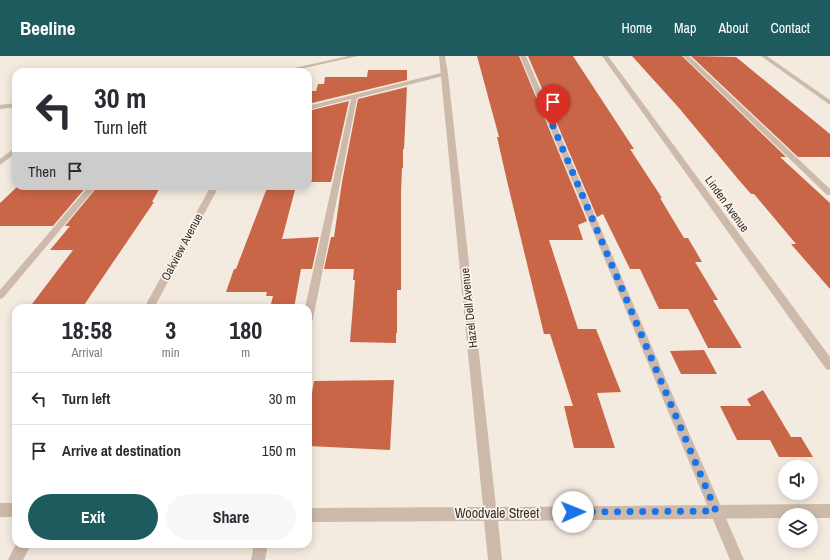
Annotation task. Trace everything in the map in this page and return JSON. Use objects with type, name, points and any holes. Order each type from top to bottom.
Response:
[{"type":"street","points":[[298,68],[355,56]]},
{"type":"street","name":"Hazel Dell Avenue","points":[[442,56],[495,560]]},
{"type":"street","points":[[523,56],[737,560]]},
{"type":"street","name":"Linden Avenue","points":[[605,56],[830,366]]},
{"type":"street","points":[[686,56],[830,193]]},
{"type":"street","points":[[764,56],[830,103]]},
{"type":"street","points":[[312,107],[445,74]]},
{"type":"street","points":[[311,304],[354,97]]},
{"type":"street","points":[[0,107],[12,106]]},
{"type":"street","points":[[0,163],[12,152]]},
{"type":"street","points":[[0,296],[90,190]]},
{"type":"street","name":"Oakview Avenue","points":[[151,304],[213,190]]},
{"type":"street","points":[[0,510],[12,510]]},
{"type":"street","name":"Woodvale Street","points":[[312,515],[830,511]]},
{"type":"street","points":[[15,560],[22,548]]},
{"type":"street","points":[[258,560],[260,548]]},
{"type":"building","points":[[477,56],[519,56],[587,221],[578,225],[583,240],[549,240],[578,329],[596,329],[621,392],[597,393],[615,448],[574,448],[564,406],[573,406],[550,334],[544,334],[497,137],[499,137]]},
{"type":"building","points":[[528,56],[573,56],[634,149],[630,149],[662,198],[660,198],[684,238],[688,238],[702,262],[695,262],[718,300],[713,300],[742,348],[708,348],[688,309],[659,309],[640,269],[630,269],[603,214],[597,217]]},
{"type":"building","points":[[632,56],[682,56],[786,157],[780,157],[830,203],[830,289],[791,244],[796,244],[754,194],[751,194],[679,108]]},
{"type":"building","points":[[691,56],[736,57],[830,134],[830,157],[798,157]]},
{"type":"building","points":[[368,70],[407,70],[407,80],[312,103],[312,91],[316,91],[318,84],[324,84],[325,77],[367,77]]},
{"type":"building","points":[[407,87],[401,192],[401,290],[397,290],[396,343],[350,342],[355,280],[353,280],[354,269],[324,269],[331,237],[334,237],[342,182],[358,99]]},
{"type":"building","points":[[349,101],[331,182],[312,182],[312,110]]},
{"type":"building","points":[[14,190],[84,190],[53,226],[0,226],[0,203]]},
{"type":"building","points":[[95,190],[159,190],[152,202],[154,202],[85,304],[32,304],[73,250],[50,250],[70,226],[65,226]]},
{"type":"building","points":[[266,190],[295,190],[282,239],[319,237],[312,269],[301,269],[295,304],[271,304],[273,296],[266,296],[267,292],[226,292],[234,269],[236,269]]},
{"type":"building","points":[[704,350],[717,374],[681,374],[670,351]]},
{"type":"building","points":[[394,380],[390,450],[312,446],[312,393],[314,381]]},
{"type":"building","points":[[763,390],[791,437],[801,437],[813,457],[779,457],[770,440],[737,440],[720,406],[751,406],[747,399]]},
{"type":"route","points":[[553,126],[716,511],[573,512]]}]
